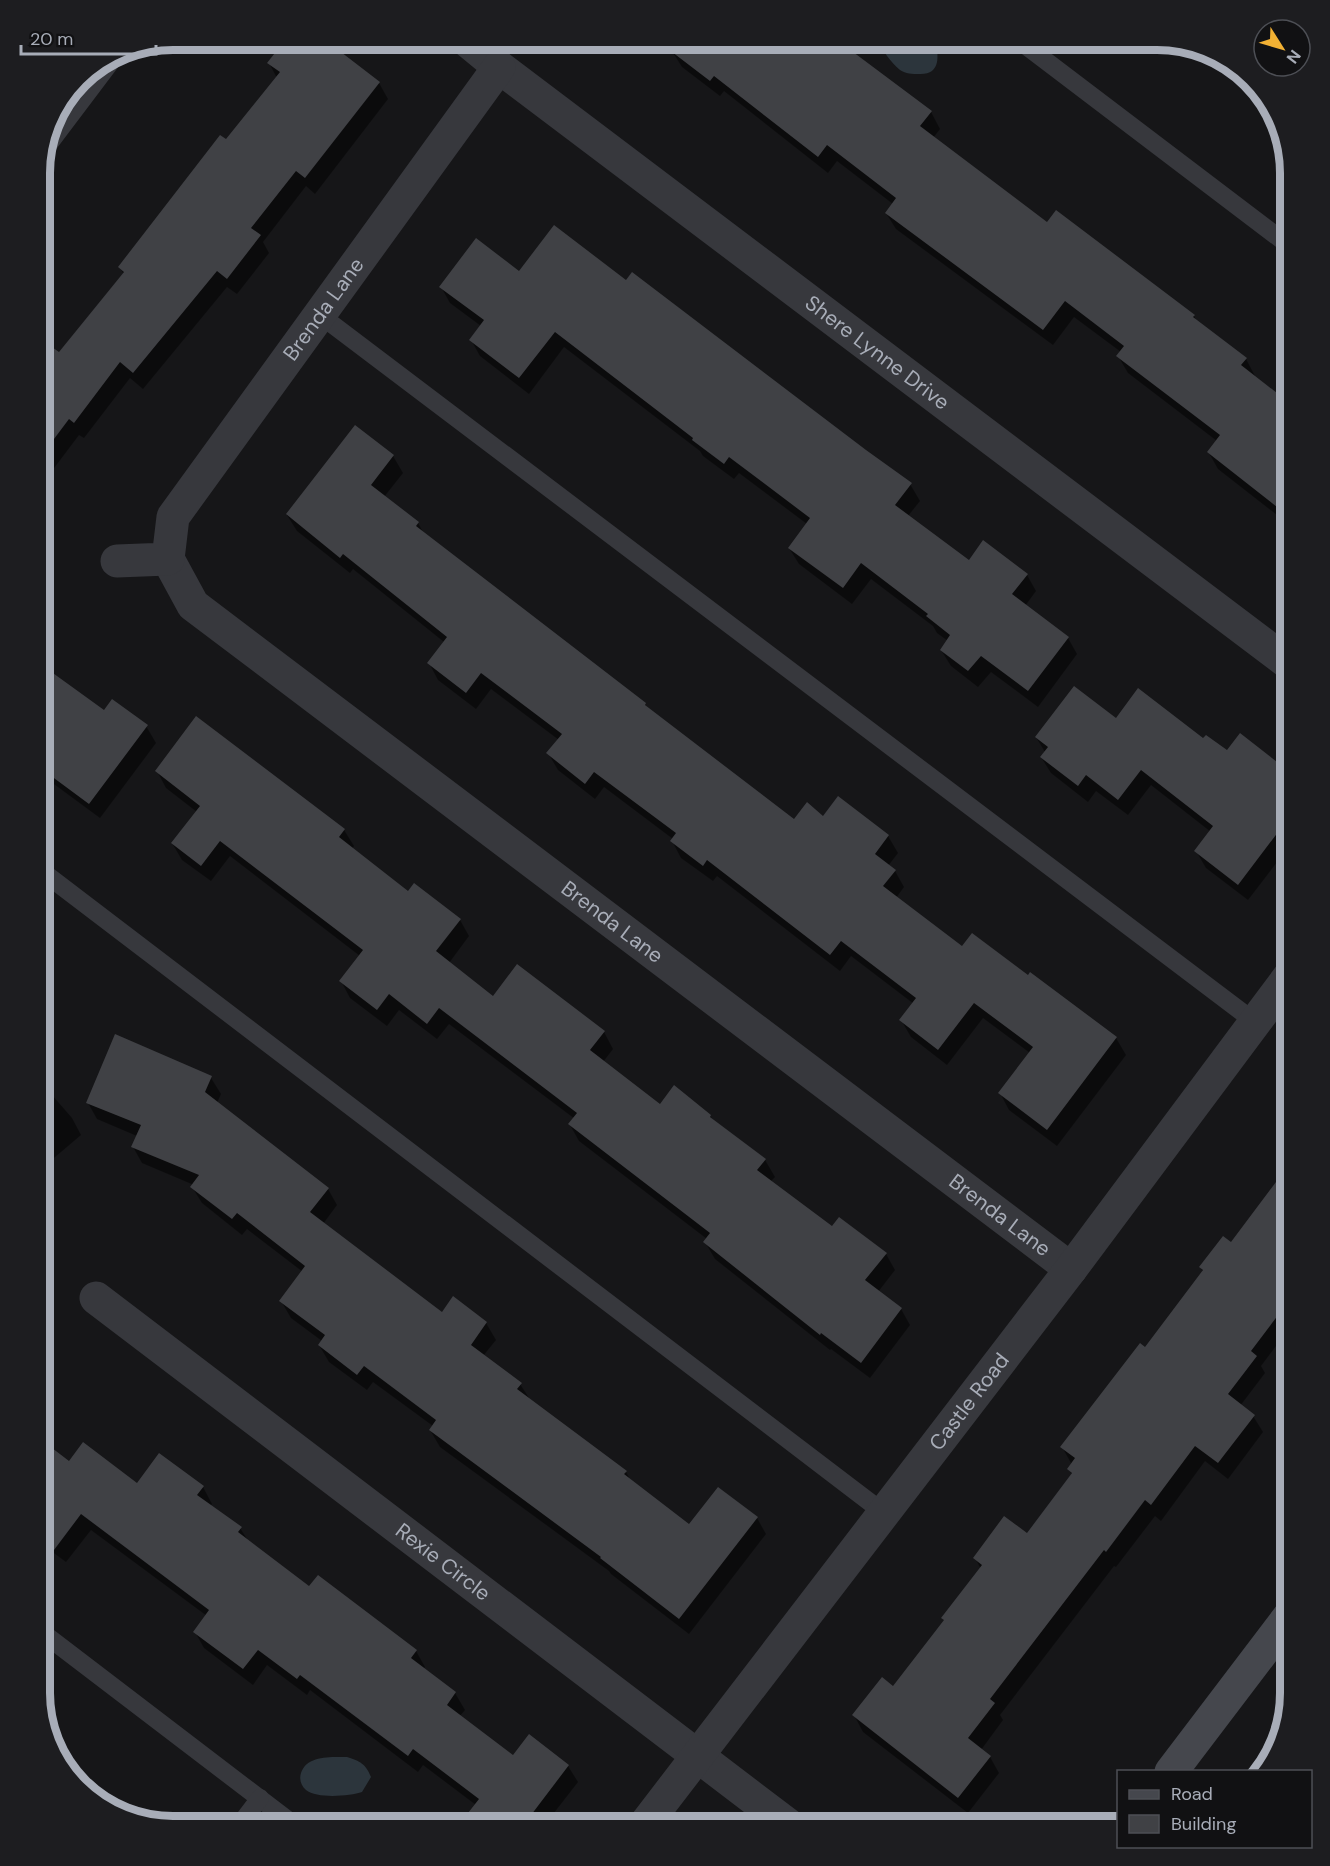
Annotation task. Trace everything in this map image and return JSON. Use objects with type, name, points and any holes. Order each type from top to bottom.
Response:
[{"type":"street","name":"Shere Lynne Drive","points":[[478,50],[1280,657]]},
{"type":"street","name":"Brenda Lane","points":[[499,67],[173,518],[168,559],[193,605],[1071,1269]]},
{"type":"street","points":[[117,561],[168,559]]},
{"type":"street","name":"Castle Road","points":[[651,1816],[1071,1269],[1280,989]]},
{"type":"street","name":"Rexie Circle","points":[[96,1298],[778,1816]]},
{"type":"street","points":[[1173,1770],[1280,1628]]},
{"type":"lane","points":[[1031,50],[1280,240]]},
{"type":"lane","points":[[55,135],[105,69]]},
{"type":"lane","points":[[320,315],[1255,1022]]},
{"type":"lane","points":[[50,876],[884,1513]]},
{"type":"lane","points":[[50,1638],[283,1816]]},
{"type":"lane","points":[[246,1816],[260,1798]]},
{"type":"shaded area","points":[[883,50],[937,50],[935,68],[926,73],[907,73],[896,67]]},
{"type":"shaded area","points":[[347,1757],[362,1764],[371,1777],[362,1792],[325,1796],[311,1793],[303,1786],[300,1775],[308,1763],[320,1758]]},
{"type":"building","points":[[277,50],[338,50],[380,82],[305,178],[296,171],[251,228],[261,235],[227,279],[217,271],[133,373],[120,362],[74,423],[69,419],[50,444],[50,346],[59,352],[124,272],[118,267],[220,135],[226,139],[280,72],[267,63]]},
{"type":"building","points":[[669,50],[850,50],[932,111],[920,126],[1047,222],[1056,210],[1195,315],[1193,317],[1247,358],[1241,365],[1280,395],[1280,509],[1207,452],[1220,435],[1116,356],[1124,346],[1065,301],[1043,330],[885,213],[896,198],[827,145],[818,157],[714,76],[710,81]]},
{"type":"building","points":[[554,225],[626,280],[632,272],[912,483],[895,505],[969,560],[983,540],[1028,574],[1012,594],[1069,637],[1028,691],[981,656],[968,671],[940,650],[950,635],[926,616],[928,614],[861,563],[843,588],[788,548],[810,518],[729,457],[724,464],[555,332],[519,378],[469,340],[484,320],[439,287],[476,238],[519,271]]},
{"type":"building","points":[[355,425],[394,455],[371,485],[419,522],[416,526],[794,819],[807,802],[823,816],[838,796],[889,835],[875,854],[896,870],[883,886],[962,946],[972,933],[1028,975],[1030,972],[1117,1037],[1047,1130],[998,1093],[1033,1047],[974,1003],[938,1050],[899,1020],[916,998],[841,941],[830,955],[707,860],[703,866],[670,841],[676,833],[594,772],[585,784],[546,753],[562,734],[481,673],[466,693],[427,663],[447,637],[343,554],[340,558],[286,514]]},
{"type":"building","points":[[50,671],[104,710],[112,699],[148,725],[89,804],[50,775]]},
{"type":"building","points":[[1074,686],[1116,718],[1138,688],[1203,738],[1206,735],[1227,750],[1240,733],[1280,764],[1280,830],[1238,885],[1194,851],[1213,826],[1141,770],[1118,800],[1086,775],[1078,786],[1040,757],[1048,747],[1035,737]]},
{"type":"building","points":[[196,716],[345,829],[339,837],[408,891],[414,883],[461,919],[436,951],[493,996],[517,964],[605,1031],[590,1050],[660,1104],[674,1085],[711,1115],[710,1117],[766,1159],[757,1170],[832,1226],[839,1217],[887,1253],[865,1280],[902,1308],[861,1363],[821,1333],[820,1335],[703,1242],[710,1233],[568,1124],[577,1113],[439,1008],[427,1024],[389,994],[377,1010],[339,981],[363,950],[220,841],[201,866],[171,843],[200,806],[155,771]]},
{"type":"building","points":[[115,1034],[212,1076],[205,1092],[329,1188],[310,1212],[442,1312],[453,1296],[487,1322],[471,1345],[522,1383],[517,1389],[627,1471],[624,1474],[689,1524],[718,1487],[758,1517],[679,1619],[601,1557],[429,1430],[436,1420],[364,1366],[357,1375],[318,1345],[325,1335],[279,1301],[305,1266],[237,1213],[232,1219],[190,1187],[199,1175],[131,1147],[141,1125],[86,1103]]},
{"type":"building","points":[[1280,1177],[1280,1313],[1251,1351],[1257,1356],[1228,1394],[1255,1415],[1218,1463],[1195,1446],[1151,1505],[1145,1500],[1106,1552],[1104,1550],[990,1699],[995,1703],[968,1738],[991,1756],[958,1798],[852,1715],[882,1677],[893,1686],[944,1620],[941,1618],[982,1565],[973,1558],[1004,1516],[1027,1533],[1072,1473],[1067,1469],[1075,1458],[1060,1447],[1140,1343],[1145,1347],[1203,1270],[1199,1267],[1223,1236],[1231,1242]]},
{"type":"building","points":[[83,1442],[137,1483],[159,1453],[204,1486],[197,1495],[242,1527],[238,1532],[309,1586],[318,1575],[417,1650],[411,1658],[456,1692],[447,1705],[513,1755],[529,1734],[569,1765],[530,1816],[466,1816],[479,1799],[413,1749],[408,1756],[300,1675],[297,1679],[258,1650],[243,1669],[193,1632],[209,1610],[81,1514],[50,1555],[50,1446],[69,1461]]}]
